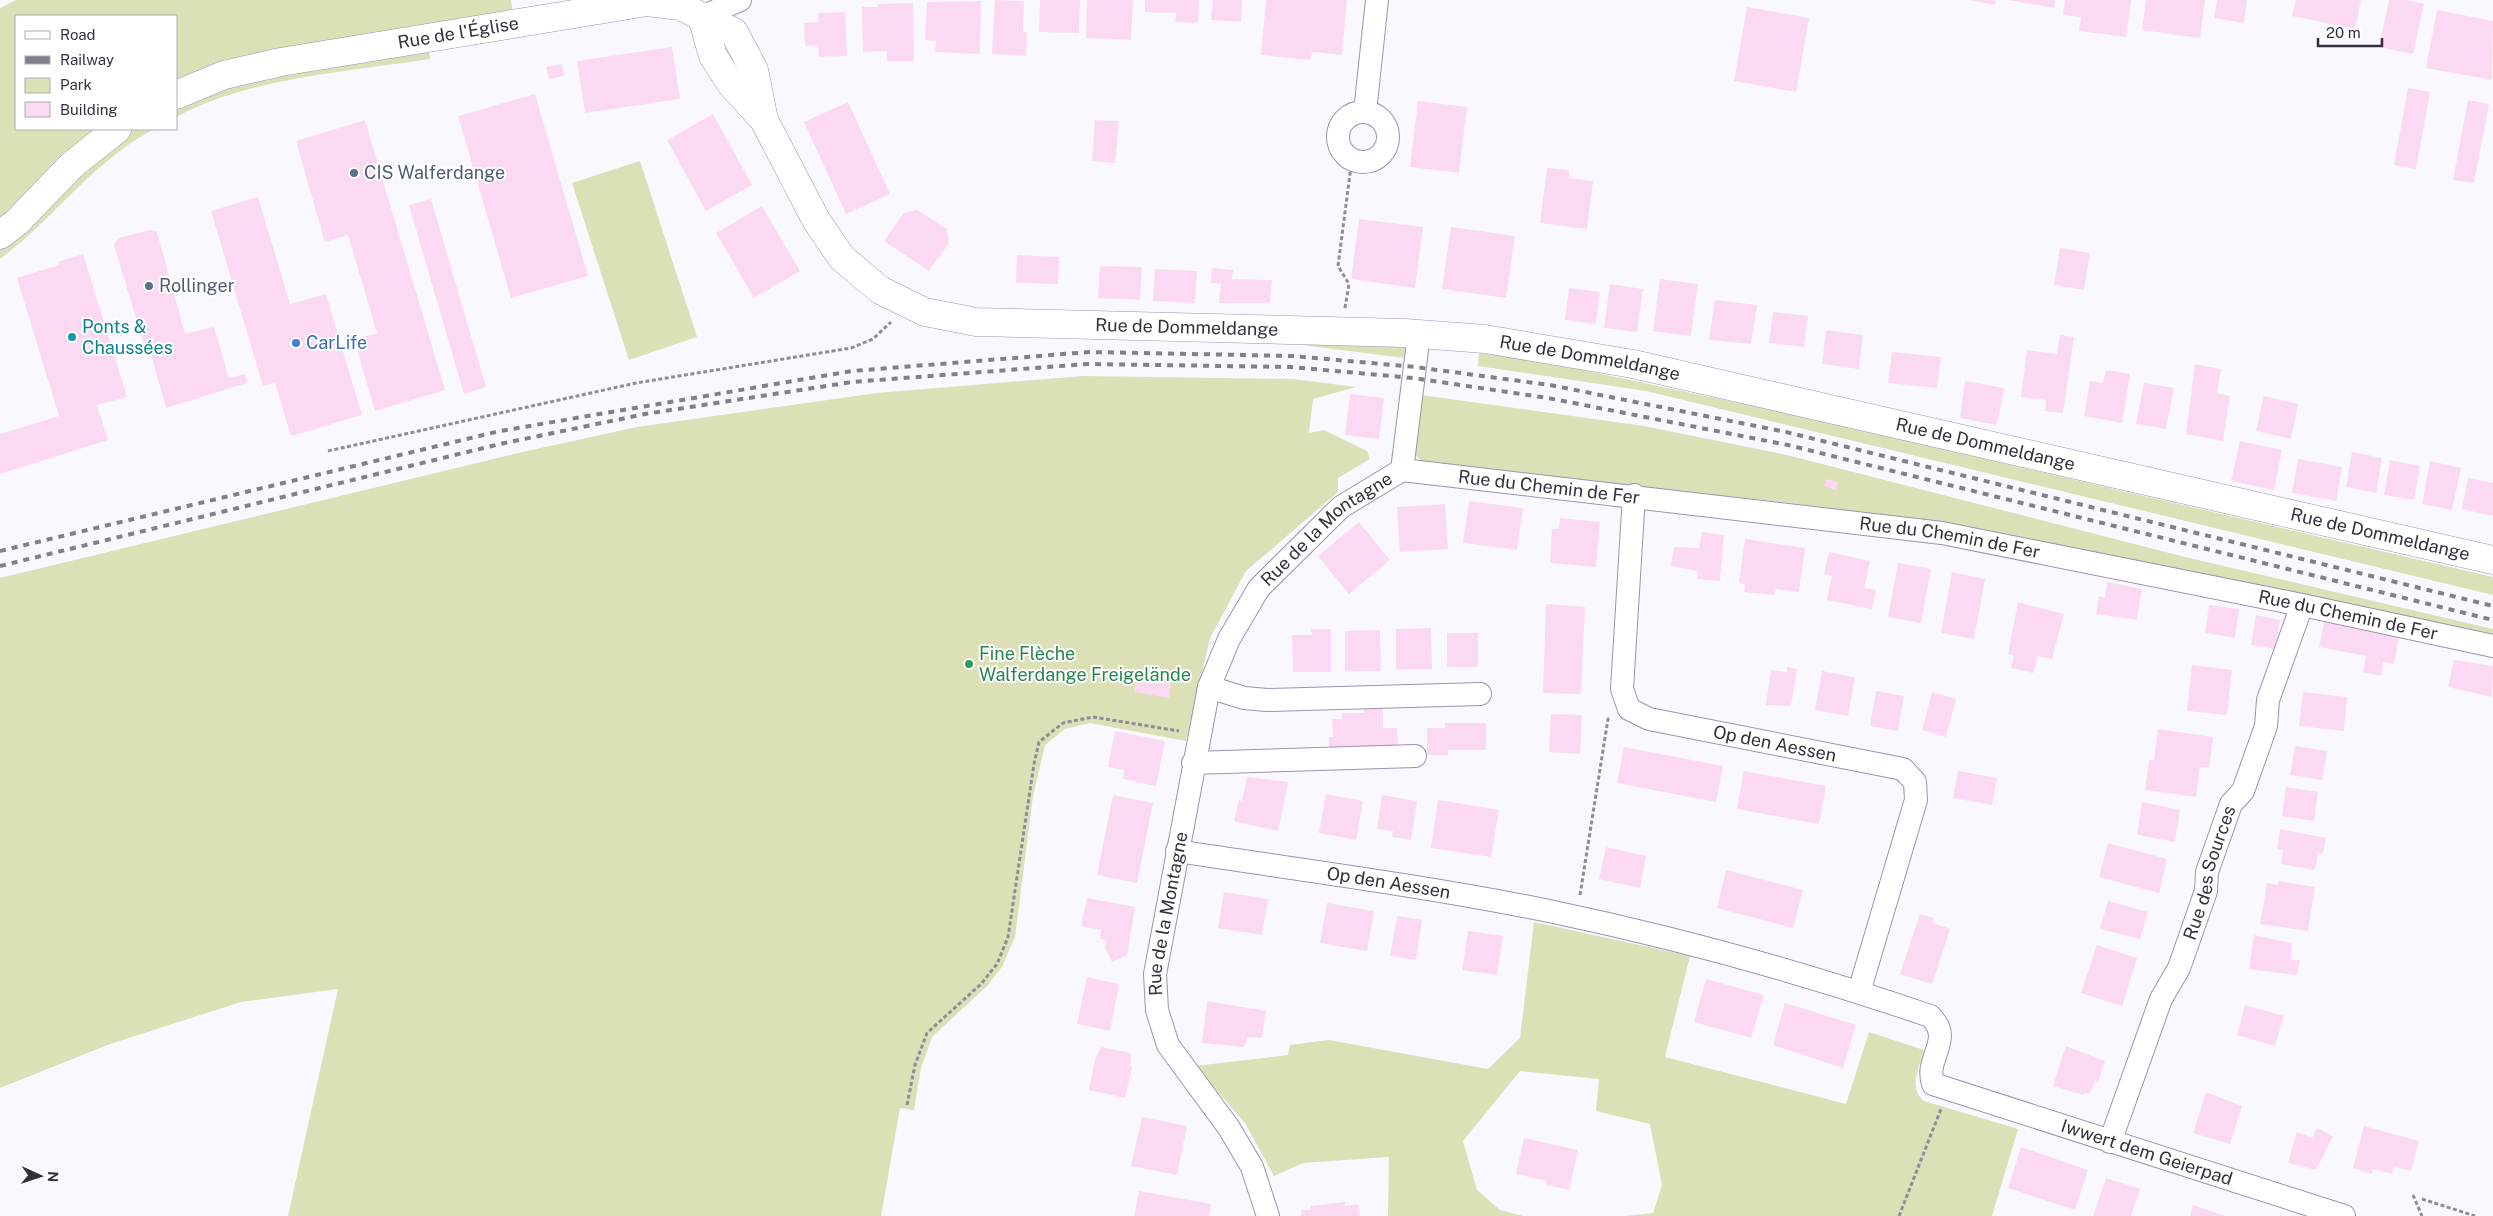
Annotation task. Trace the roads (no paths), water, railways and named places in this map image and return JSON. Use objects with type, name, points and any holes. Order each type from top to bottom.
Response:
[{"type":"main road","name":"Rue de l'Église","points":[[178,94],[224,75],[281,62],[647,2],[680,6],[702,17]]},
{"type":"main road","name":"Rue de Dommeldange","points":[[702,17],[713,56],[731,84],[764,120],[816,220],[842,258],[880,290],[925,312],[976,322],[1419,334],[1485,339],[1633,364],[2493,560]]},
{"type":"main road","points":[[0,235],[17,222],[72,165],[116,130]]},
{"type":"street","points":[[702,17],[740,0]]},
{"type":"street","points":[[1365,112],[1377,0]]},
{"type":"street","name":"Rue de la Montagne","points":[[1268,1216],[1252,1167],[1229,1128],[1168,1045],[1157,1010],[1155,974],[1193,763],[1209,687],[1229,639],[1259,588],[1341,507],[1402,470],[1419,334]]},
{"type":"street","name":"Rue du Chemin de Fer","points":[[1402,470],[1634,495],[1942,533],[2302,605],[2493,646]]},
{"type":"street","name":"Op den Aessen","points":[[1634,495],[1622,689],[1629,709],[1649,719],[1903,769],[1915,782],[1916,800],[1859,992]]},
{"type":"street","name":"Rue des Sources","points":[[2110,1142],[2161,999],[2179,968],[2206,891],[2207,872],[2231,804],[2242,791],[2266,726],[2268,700],[2302,605]]},
{"type":"street","points":[[1209,687],[1244,698],[1267,700],[1480,694]]},
{"type":"street","points":[[1193,763],[1415,756]]},
{"type":"street","name":"Op den Aessen","points":[[1177,851],[1413,886],[1576,917],[1693,944],[1859,992],[1930,1016],[1938,1025],[1940,1038],[1930,1074],[1933,1084],[1948,1090]]},
{"type":"street","name":"Iwwert dem Geierpad","points":[[1948,1090],[2344,1216]]},
{"type":"railway","points":[[0,551],[500,431],[852,371],[1089,352],[1293,356],[1415,367],[1550,385],[1786,432],[2493,606]]},
{"type":"railway","points":[[0,566],[500,444],[645,414],[852,382],[1087,364],[1291,367],[1413,378],[1548,398],[1788,445],[2493,620]]},
{"type":"place","name":"CIS Walferdange","points":[[354,173]]},
{"type":"place","name":"Rollinger","points":[[149,286]]},
{"type":"place","name":"Ponts & Chaussées","points":[[72,337]]},
{"type":"place","name":"CarLife","points":[[296,343]]},
{"type":"place","name":"Fine Flèche Walferdange Freigelände","points":[[969,664]]}]
